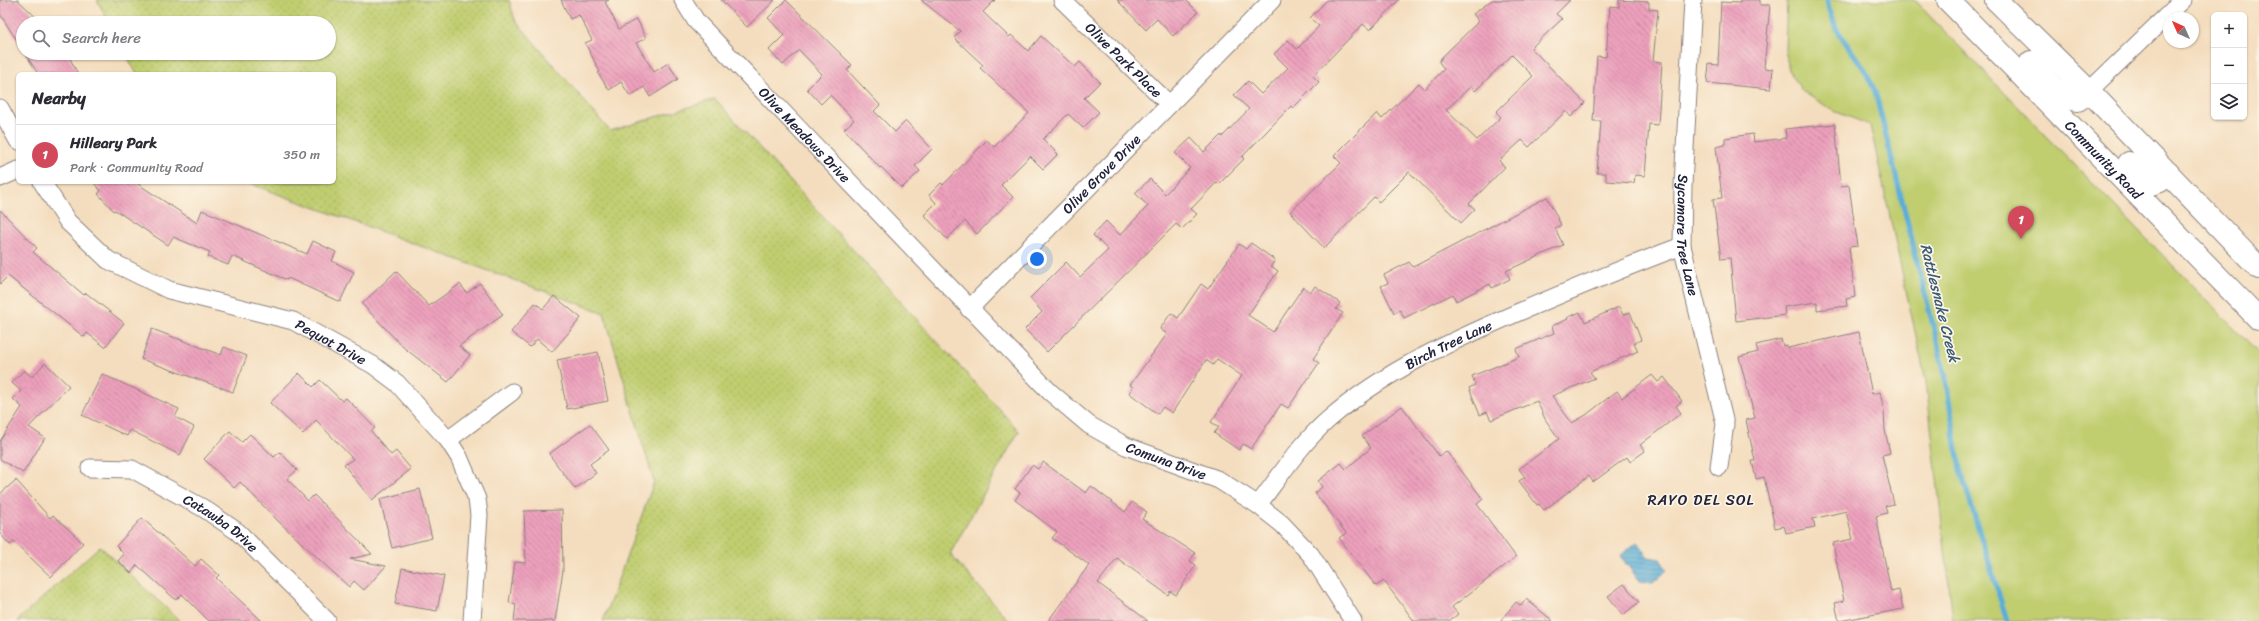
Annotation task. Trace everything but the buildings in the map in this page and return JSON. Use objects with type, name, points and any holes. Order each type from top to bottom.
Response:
[{"type":"main road","name":"Community Road","points":[[1948,0],[2259,319]]},
{"type":"main road","points":[[1996,0],[2089,90],[2259,268]]},
{"type":"main road","points":[[1964,16],[1977,20],[2004,36],[2064,95],[2072,100],[2078,100],[2089,90]]},
{"type":"main road","points":[[2064,118],[2090,126],[2151,184],[2160,181],[2168,172]]},
{"type":"street","name":"Olive Meadows Drive","points":[[683,0],[696,21],[969,308]]},
{"type":"street","name":"Olive Park Place","points":[[1062,0],[1169,104]]},
{"type":"street","name":"Olive Grove Drive","points":[[969,308],[1272,0]]},
{"type":"street","name":"Sycamore Tree Lane","points":[[1693,0],[1683,185],[1682,246],[1725,424],[1719,467]]},
{"type":"street","points":[[2089,90],[2183,0]]},
{"type":"street","points":[[0,108],[16,137]]},
{"type":"street","points":[[0,178],[16,171]]},
{"type":"street","name":"Pequot Drive","points":[[43,184],[68,222],[108,260],[169,290],[293,321],[373,365],[397,383],[448,440],[462,464],[477,499],[479,515],[472,621]]},
{"type":"street","name":"Birch Tree Lane","points":[[1258,505],[1296,455],[1328,420],[1362,392],[1399,369],[1433,350],[1605,275],[1682,246]]},
{"type":"street","name":"Comuna Drive","points":[[969,308],[1050,392],[1088,425],[1126,446],[1219,480],[1258,505],[1282,524],[1311,555],[1353,621]]},
{"type":"street","points":[[448,440],[512,392]]},
{"type":"street","name":"Catawba Drive","points":[[90,468],[132,469],[203,508],[238,532],[327,621]]},
{"type":"green space","points":[[97,0],[509,0],[515,20],[610,131],[715,99],[1019,431],[950,554],[1009,621],[603,621],[654,482],[604,313],[250,184],[336,184],[336,72],[136,72],[129,60],[336,60],[336,16],[105,16]]},
{"type":"green space","points":[[1787,0],[1914,0],[2259,354],[2259,621],[1953,621],[1926,382],[1870,125],[1834,111],[1802,91],[1789,70],[1785,49]]},
{"type":"green space","points":[[100,546],[180,621],[17,621]]},
{"type":"water","points":[[1637,542],[1648,557],[1660,559],[1667,570],[1653,583],[1641,582],[1620,556]]},
{"type":"waterway","name":"Rattlesnake Creek","points":[[1827,0],[1832,19],[1865,71],[1875,91],[1945,374],[1960,469],[2007,621]]},
{"type":"place","name":"Hilleary Park","points":[[2021,239]]},
{"type":"district","name":"RAYO DEL SOL","points":[[1701,500]]}]
